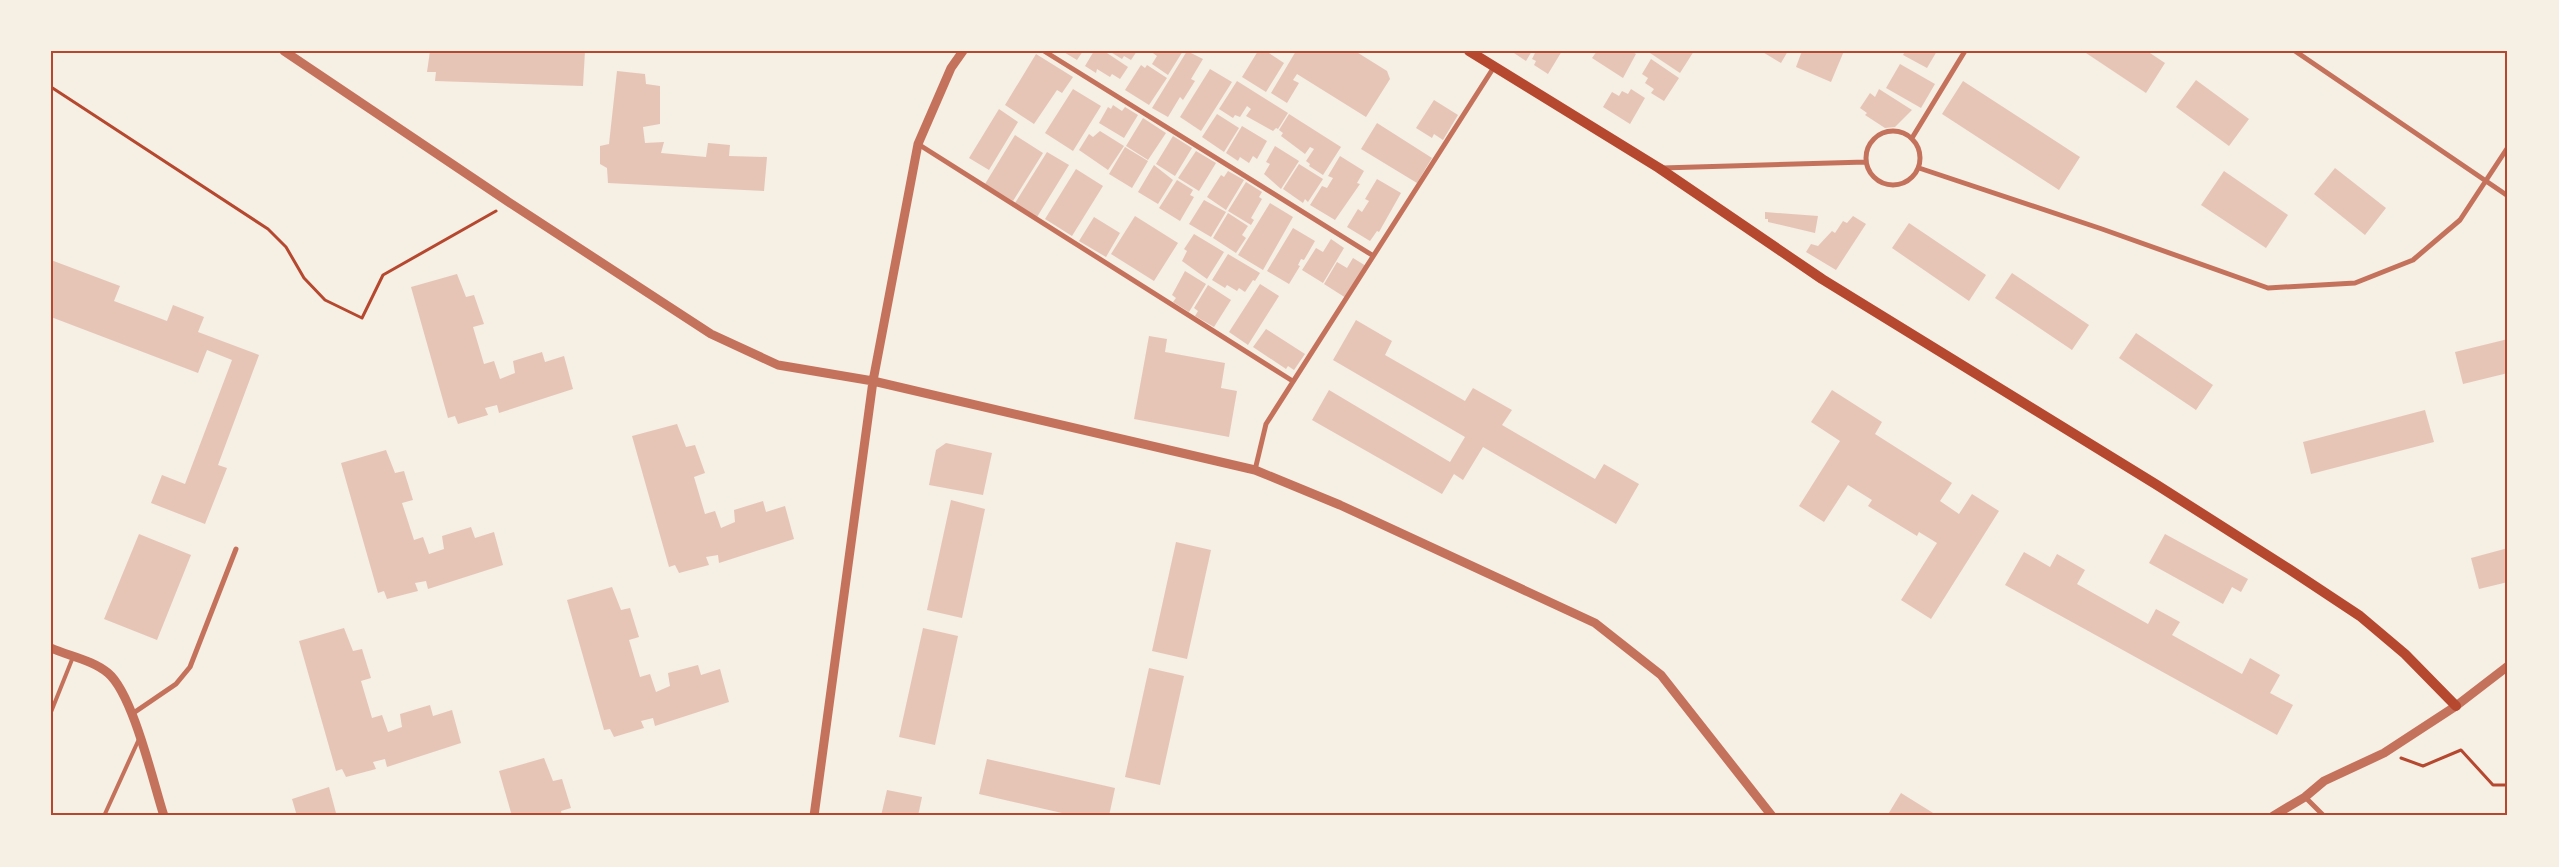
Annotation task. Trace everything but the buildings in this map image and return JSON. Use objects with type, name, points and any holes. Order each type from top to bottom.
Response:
[{"type":"main road","points":[[1469,51],[1659,168],[1822,279],[2157,485],[2360,616],[2405,654],[2456,706]]},
{"type":"street","points":[[284,51],[510,203],[711,334],[778,365],[873,381],[1255,470],[1340,505],[1595,623],[1662,675],[1772,816]]},
{"type":"street","points":[[814,816],[873,381],[918,144],[951,68],[963,51]]},
{"type":"street","points":[[1044,51],[1372,255]]},
{"type":"street","points":[[1912,138],[1965,51]]},
{"type":"street","points":[[2296,51],[2484,182],[2508,196]]},
{"type":"street","points":[[1255,470],[1266,424],[1292,380],[1494,67]]},
{"type":"street","points":[[1894,131],[1904,132],[1912,138],[1921,154],[1919,168],[1911,180],[1902,185],[1893,186],[1875,179],[1866,162],[1866,153],[1876,137],[1894,131]]},
{"type":"street","points":[[918,144],[1292,380]]},
{"type":"street","points":[[1919,168],[2102,229],[2268,288],[2355,283],[2413,260],[2460,220],[2508,148]]},
{"type":"street","points":[[1659,168],[1866,162]]},
{"type":"street","points":[[132,714],[176,684],[190,667],[236,549]]},
{"type":"street","points":[[51,648],[92,664],[108,673],[123,691],[164,816]]},
{"type":"street","points":[[2273,816],[2305,797],[2324,781],[2384,753],[2456,706],[2508,666]]},
{"type":"street","points":[[2305,797],[2324,816]]},
{"type":"lane","points":[[51,712],[73,657]]},
{"type":"lane","points":[[104,816],[140,739]]},
{"type":"path","points":[[51,87],[268,229],[286,248],[304,278],[325,300],[362,318],[383,275],[510,203]]},
{"type":"path","points":[[2384,753],[2423,766],[2461,750],[2493,786],[2508,785]]}]
